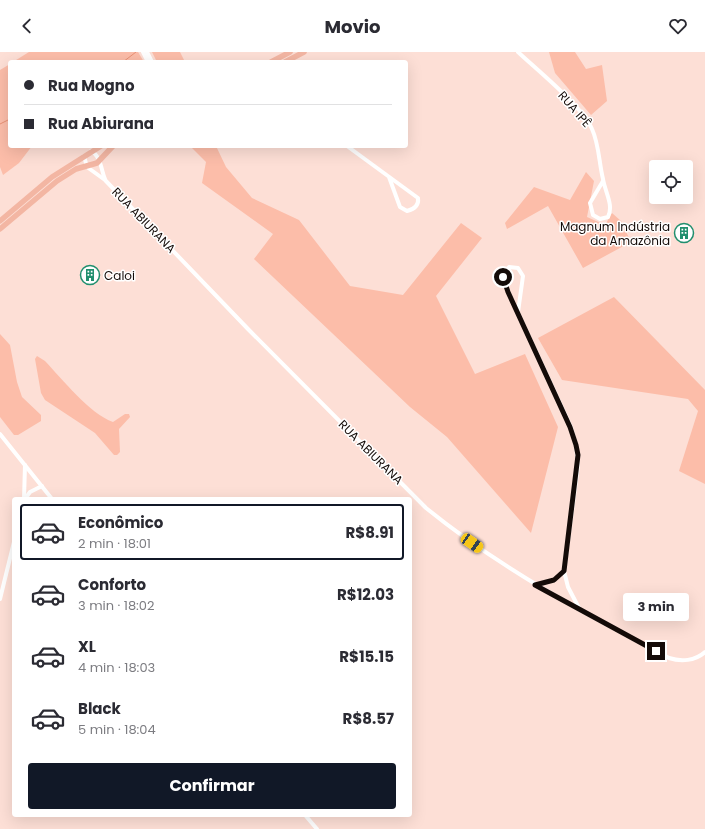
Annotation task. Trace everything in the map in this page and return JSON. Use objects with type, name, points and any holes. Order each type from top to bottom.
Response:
[{"type":"main road","points":[[275,60],[290,52]]},
{"type":"main road","points":[[289,60],[304,52]]},
{"type":"main road","points":[[0,221],[43,184],[84,155],[97,148]]},
{"type":"main road","points":[[0,229],[57,181],[71,172],[99,161],[111,148]]},
{"type":"street","name":"RUA IPÊ","points":[[518,52],[556,87],[589,123],[594,135],[610,209],[608,218],[600,219],[593,215],[590,203],[603,181]]},
{"type":"street","points":[[350,148],[418,198],[417,205],[414,208],[407,211],[400,207],[389,177]]},
{"type":"street","name":"RUA ABIURANA","points":[[92,151],[97,155],[100,170],[105,180]]},
{"type":"street","points":[[84,155],[84,161],[87,167]]},
{"type":"street","name":"RUA ABIURANA","points":[[87,167],[105,180],[248,329],[426,508],[452,530],[535,585],[669,658],[677,661],[686,661],[705,652]]},
{"type":"street","points":[[518,312],[523,276],[518,268],[509,267],[504,273],[504,283],[570,427],[576,445],[578,466],[564,571],[568,587],[580,610]]},
{"type":"street","points":[[0,434],[50,497]]},
{"type":"street","points":[[25,464],[25,497]]},
{"type":"street","points":[[26,497],[30,492],[42,486]]},
{"type":"street","points":[[0,599],[12,550]]},
{"type":"street","points":[[535,585],[554,580],[564,571]]},
{"type":"street","points":[[307,817],[318,829]]},
{"type":"shaded area","points":[[29,52],[138,52],[143,60],[16,60]]},
{"type":"shaded area","points":[[152,52],[180,52],[184,60],[156,60]]},
{"type":"shaded area","points":[[549,52],[575,52],[586,69],[602,65],[607,101],[591,115],[555,73]]},
{"type":"shaded area","points":[[8,65],[8,148],[30,148],[19,163],[3,175],[0,167],[0,70]]},
{"type":"shaded area","points":[[192,148],[217,148],[226,167],[252,198],[299,220],[350,286],[403,295],[461,223],[482,238],[436,296],[475,374],[525,354],[558,427],[531,533],[447,437],[410,407],[254,259],[273,234],[202,183],[206,162]]},
{"type":"shaded area","points":[[586,172],[594,181],[587,217],[605,225],[612,213],[621,221],[631,242],[583,268],[548,206],[507,229],[505,223],[534,187],[570,200]]},
{"type":"shaded area","points":[[614,297],[705,390],[705,484],[679,471],[698,411],[688,399],[562,380],[538,338]]},
{"type":"shaded area","points":[[0,334],[10,345],[17,382],[22,397],[41,415],[41,421],[18,435],[14,435],[0,417]]},
{"type":"shaded area","points":[[37,356],[45,361],[86,404],[104,418],[113,422],[125,414],[129,414],[130,417],[119,429],[120,452],[117,455],[114,455],[95,433],[45,400],[41,393],[35,359]]},
{"type":"waterway","points":[[126,60],[136,52]]},
{"type":"waterway","points":[[0,124],[8,120]]},
{"type":"place","name":"Magnum Indústria da Amazônia","points":[[684,233]]},
{"type":"place","name":"Caloi","points":[[90,275]]},
{"type":"route","points":[[503,277],[508,292],[570,427],[578,455],[578,466],[564,571],[560,576],[546,584],[535,585],[656,651]]}]
